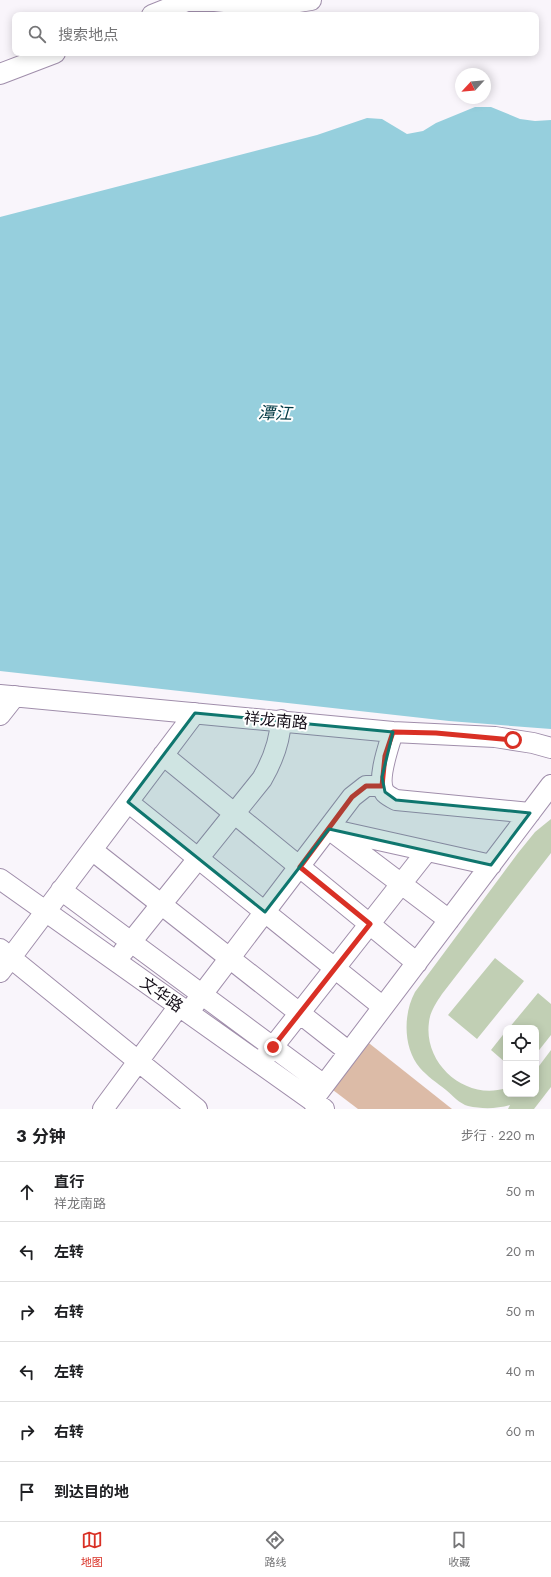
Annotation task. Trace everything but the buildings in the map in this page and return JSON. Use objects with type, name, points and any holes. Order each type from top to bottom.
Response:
[{"type":"street","points":[[160,12],[187,1],[215,0],[244,4],[279,6],[311,0]]},
{"type":"street","points":[[0,74],[46,56]]},
{"type":"street","points":[[0,715],[7,696]]},
{"type":"street","name":"祥龙南路","points":[[7,696],[282,720],[393,732],[495,737],[533,743],[551,748]]},
{"type":"street","points":[[195,713],[45,911],[4,960],[138,1061],[198,1109]]},
{"type":"street","points":[[116,961],[236,814],[270,764],[280,736],[282,720]]},
{"type":"street","points":[[393,732],[385,756],[382,786],[385,792],[396,800],[530,813]]},
{"type":"street","points":[[163,755],[417,963]]},
{"type":"street","points":[[318,1105],[324,1085],[551,785]]},
{"type":"street","points":[[103,1109],[138,1061],[184,1009],[202,995],[359,791],[366,786],[382,786]]},
{"type":"street","points":[[128,802],[383,1007]]},
{"type":"street","points":[[329,829],[490,865]]},
{"type":"street","points":[[329,829],[449,920]]},
{"type":"street","points":[[92,850],[349,1052]]},
{"type":"street","points":[[260,1064],[427,851]]},
{"type":"street","name":"文华路","points":[[0,879],[318,1105]]},
{"type":"street","points":[[61,890],[324,1085]]},
{"type":"highlighted area","points":[[195,713],[393,732],[382,777],[385,792],[396,800],[530,813],[491,865],[329,829],[265,912],[128,802]]},
{"type":"green space","points":[[551,819],[551,853],[440,997],[430,1018],[429,1037],[433,1052],[440,1065],[450,1076],[462,1084],[476,1089],[491,1091],[503,1089],[503,1097],[539,1097],[539,1066],[551,1050],[551,1087],[534,1109],[508,1109],[510,1105],[489,1108],[468,1106],[459,1101],[429,1077],[414,1060],[408,1041],[408,1010],[415,992],[535,832]]},
{"type":"green space","points":[[495,958],[524,981],[477,1039],[448,1015]]},
{"type":"green space","points":[[538,993],[551,1004],[551,1035],[539,1050],[539,1025],[511,1025]]},
{"type":"green space","points":[[503,1035],[503,1060],[491,1050]]},
{"type":"water","name":"潭江","points":[[475,107],[491,107],[520,119],[535,121],[551,120],[551,729],[449,721],[0,671],[0,217],[317,135],[367,118],[382,119],[407,134],[423,131],[436,123]]},
{"type":"route","points":[[273,1047],[370,924],[300,867],[352,797],[366,786],[382,786],[385,756],[393,732],[436,733],[495,737],[513,740]]}]
